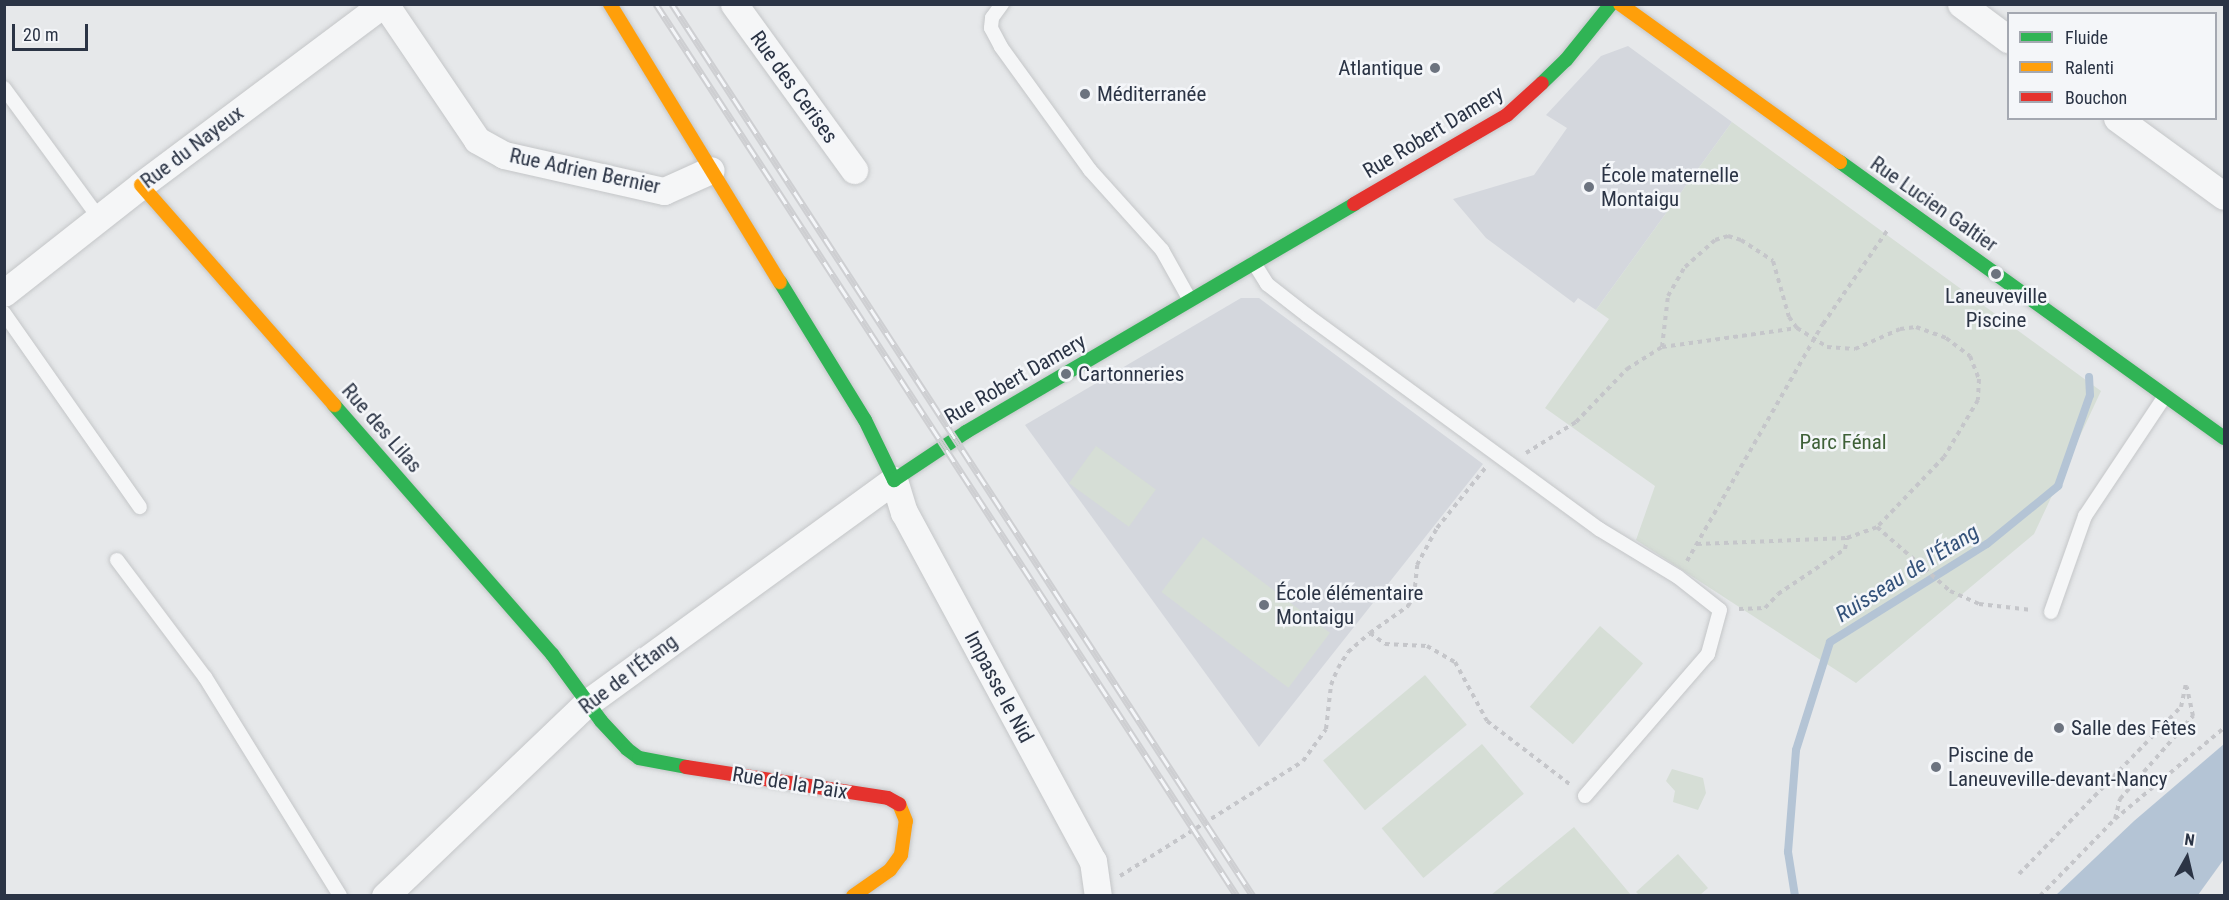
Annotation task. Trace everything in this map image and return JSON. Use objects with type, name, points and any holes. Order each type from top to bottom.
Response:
[{"type":"street","name":"Rue Adrien Bernier","points":[[384,4],[477,140],[504,155],[664,191],[711,170]]},
{"type":"street","name":"Rue du Nayeux","points":[[4,293],[141,185],[384,4]]},
{"type":"street","points":[[610,4],[865,420],[894,480]]},
{"type":"street","name":"Rue des Cerises","points":[[734,4],[854,170]]},
{"type":"street","name":"Rue Robert Damery","points":[[894,480],[938,449],[1507,114],[1566,60],[1611,4]]},
{"type":"street","name":"Rue Lucien Galtier","points":[[1620,4],[2224,438]]},
{"type":"street","points":[[1961,4],[2007,38]]},
{"type":"street","points":[[2120,120],[2224,196]]},
{"type":"street","name":"Rue des Lilas","points":[[141,185],[552,654],[587,703]]},
{"type":"street","name":"Rue de l'Étang","points":[[386,895],[587,703],[894,480]]},
{"type":"street","name":"Impasse le Nid","points":[[894,480],[904,512],[1093,861],[1098,894]]},
{"type":"street","name":"Rue de la Paix","points":[[587,703],[627,749],[639,758],[896,801],[905,811],[906,821],[901,855],[890,870],[853,896]]},
{"type":"lane","points":[[1002,4],[992,18],[991,28],[1001,47],[1090,170],[1162,250],[1190,300]]},
{"type":"lane","points":[[4,88],[99,218]]},
{"type":"lane","points":[[1254,262],[1267,284],[1599,529],[1678,577],[1720,610],[1708,654],[1585,796]]},
{"type":"lane","points":[[4,313],[140,507]]},
{"type":"lane","points":[[2051,612],[2085,516],[2165,396]]},
{"type":"lane","points":[[117,560],[205,677],[340,896]]},
{"type":"path","points":[[1678,577],[1814,339],[1903,208]]},
{"type":"path","points":[[1662,347],[1668,296],[1685,267],[1715,240],[1728,236],[1741,240],[1773,261],[1789,317],[1797,328],[1827,347],[1855,349],[1900,329],[1916,327],[1946,338],[1970,356],[1979,379],[1978,400],[1944,457],[1877,527],[1847,538],[1696,544]]},
{"type":"path","points":[[1510,462],[1576,422],[1628,369],[1662,347],[1797,328]]},
{"type":"path","points":[[1098,894],[1303,761],[1326,729],[1331,685],[1348,652],[1408,606],[1414,596],[1417,565],[1437,528],[1497,453]]},
{"type":"path","points":[[1877,527],[1950,591],[1979,604],[2051,612]]},
{"type":"path","points":[[1720,610],[1766,608],[1778,594],[1845,549],[1847,538]]},
{"type":"path","points":[[1370,633],[1385,644],[1427,646],[1449,658],[1487,721],[1585,796]]},
{"type":"path","points":[[2019,874],[2181,707],[2186,684],[2193,716],[2120,799],[2115,819]]},
{"type":"path","points":[[2040,896],[2115,819],[2224,728]]},
{"type":"shaded area","name":"École maternelle Montaigu","points":[[1628,46],[1732,122],[1596,310],[1578,298],[1574,303],[1486,238],[1453,199],[1534,175],[1567,128],[1546,115],[1601,56]]},
{"type":"shaded area","name":"École élémentaire Montaigu","points":[[1241,298],[1259,298],[1483,464],[1259,747],[1025,425]]},
{"type":"green space","name":"Parc Fénal","points":[[1732,122],[2101,391],[2034,534],[1856,683],[1636,540],[1655,486],[1545,408],[1609,319],[1596,310]]},
{"type":"green space","points":[[1096,446],[1156,489],[1129,527],[1069,483]]},
{"type":"green space","points":[[1203,537],[1330,633],[1288,688],[1161,592]]},
{"type":"green space","points":[[1600,626],[1643,663],[1573,744],[1530,707]]},
{"type":"green space","points":[[1425,675],[1467,725],[1365,810],[1323,760]]},
{"type":"green space","points":[[1482,744],[1524,794],[1423,878],[1382,828]]},
{"type":"green space","points":[[1672,769],[1703,778],[1706,793],[1698,810],[1673,802],[1675,791],[1666,781]]},
{"type":"green space","points":[[1574,827],[1631,895],[1491,895],[1518,873]]},
{"type":"green space","points":[[1678,854],[1708,888],[1700,895],[1639,895],[1636,892]]},
{"type":"water","points":[[2224,744],[2224,859],[2198,895],[2056,895],[2134,821]]},
{"type":"waterway","name":"Ruisseau de l'Étang","points":[[1795,896],[1788,852],[1796,750],[1830,642],[1987,544],[2058,486],[2090,395],[2089,377]]},
{"type":"railway","points":[[656,4],[1237,896]]},
{"type":"railway","points":[[672,4],[1253,896]]},
{"type":"traffic: fast","points":[[1542,83],[1566,60],[1611,4]]},
{"type":"traffic: fast","points":[[1840,162],[2224,438]]},
{"type":"traffic: fast","points":[[780,282],[865,420],[894,480],[966,432],[1354,204]]},
{"type":"traffic: fast","points":[[334,405],[552,654],[601,721],[627,749],[639,758],[686,767]]},
{"type":"traffic: slow","points":[[610,4],[780,282]]},
{"type":"traffic: slow","points":[[1620,4],[1840,162]]},
{"type":"traffic: slow","points":[[141,185],[334,405]]},
{"type":"traffic: slow","points":[[853,896],[890,870],[901,855],[906,821],[899,804]]},
{"type":"traffic: jam","points":[[1354,204],[1507,115],[1542,83]]},
{"type":"traffic: jam","points":[[686,767],[888,798],[899,804]]},
{"type":"place","name":"Atlantique","points":[[1435,68]]},
{"type":"place","name":"Méditerranée","points":[[1085,94]]},
{"type":"place","name":"École maternelle Montaigu","points":[[1589,187]]},
{"type":"place","name":"Laneuveville Piscine","points":[[1996,274]]},
{"type":"place","name":"Cartonneries","points":[[1066,374]]},
{"type":"place","name":"École élémentaire Montaigu","points":[[1264,605]]},
{"type":"place","name":"Salle des Fêtes","points":[[2059,728]]},
{"type":"place","name":"Piscine de Laneuveville-devant-Nancy","points":[[1936,767]]}]
